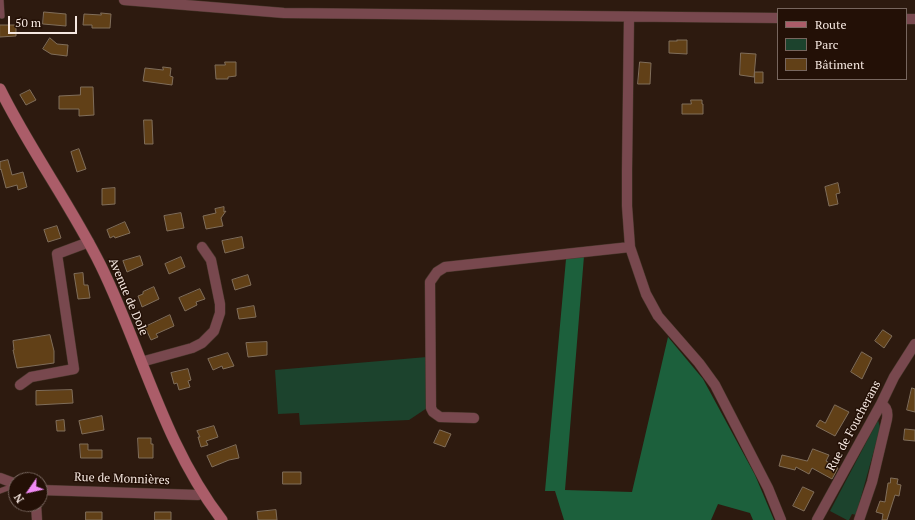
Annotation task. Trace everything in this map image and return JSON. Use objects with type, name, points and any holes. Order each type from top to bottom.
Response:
[{"type":"main road","name":"Avenue de Dole","points":[[0,90],[89,242],[109,284],[168,428],[202,492],[222,520]]},
{"type":"street","points":[[124,0],[165,2],[284,13],[777,18]]},
{"type":"street","points":[[629,17],[627,170],[630,247],[646,294],[658,316],[699,363],[715,385],[768,488],[780,520]]},
{"type":"street","points":[[20,385],[31,377],[74,369],[57,254],[89,242]]},
{"type":"street","points":[[141,362],[192,348],[202,343],[214,331],[220,313],[220,304],[211,260],[202,247]]},
{"type":"street","points":[[474,418],[440,417],[433,412],[431,408],[430,282],[437,272],[445,267],[630,247]]},
{"type":"street","name":"Rue de Foucherans","points":[[817,520],[881,404],[894,377],[915,344]]},
{"type":"street","points":[[859,520],[872,482],[887,419],[887,411],[881,404]]},
{"type":"street","name":"Rue de Monnières","points":[[48,490],[198,495],[202,492]]},
{"type":"lane","points":[[1,0],[2,16]]},
{"type":"green space","points":[[584,256],[565,490],[632,492],[668,337],[703,379],[755,475],[774,520],[753,520],[750,513],[718,504],[711,520],[564,520],[555,491],[545,491],[566,259]]},
{"type":"green space","points":[[427,357],[427,408],[409,420],[300,425],[299,413],[278,414],[275,370]]},
{"type":"green space","points":[[878,420],[880,427],[878,436],[856,515],[852,514],[849,520],[847,520],[830,511]]},
{"type":"building","points":[[44,12],[66,14],[66,26],[43,24]]},
{"type":"building","points":[[101,13],[111,14],[110,28],[92,28],[92,25],[83,25],[84,14],[101,15]]},
{"type":"building","points":[[0,25],[16,25],[16,36],[0,37]]},
{"type":"building","points":[[50,38],[57,44],[68,45],[67,56],[51,54],[43,49]]},
{"type":"building","points":[[687,40],[687,54],[669,53],[669,41]]},
{"type":"building","points":[[741,53],[756,54],[754,77],[740,75]]},
{"type":"building","points":[[225,62],[236,62],[236,76],[228,77],[228,79],[216,79],[215,65],[225,65]]},
{"type":"building","points":[[640,62],[651,63],[650,84],[638,84]]},
{"type":"building","points":[[163,67],[171,68],[170,76],[173,77],[172,85],[143,81],[145,68],[163,70]]},
{"type":"building","points":[[755,72],[763,72],[763,83],[755,83]]},
{"type":"building","points":[[81,87],[93,87],[94,115],[79,116],[79,109],[59,109],[59,96],[80,95]]},
{"type":"building","points":[[30,90],[36,100],[26,105],[20,95]]},
{"type":"building","points":[[691,100],[702,100],[703,114],[682,114],[682,104],[691,104]]},
{"type":"building","points":[[144,120],[152,120],[153,144],[145,144]]},
{"type":"building","points":[[79,149],[86,169],[77,172],[71,152]]},
{"type":"building","points":[[8,160],[12,175],[23,172],[27,187],[18,190],[17,185],[6,188],[1,169],[0,170],[0,162]]},
{"type":"building","points":[[838,183],[840,193],[836,194],[838,204],[829,206],[825,187]]},
{"type":"building","points":[[115,188],[115,204],[102,205],[102,189]]},
{"type":"building","points":[[224,207],[224,212],[226,211],[221,218],[223,226],[206,229],[203,216],[216,213],[215,209]]},
{"type":"building","points":[[181,213],[184,228],[167,231],[164,216]]},
{"type":"building","points":[[125,222],[130,233],[115,238],[114,236],[110,238],[107,230]]},
{"type":"building","points":[[57,226],[61,238],[48,242],[44,230]]},
{"type":"building","points":[[242,237],[244,248],[225,253],[222,241]]},
{"type":"building","points":[[140,256],[143,265],[127,272],[123,261]]},
{"type":"building","points":[[181,257],[185,267],[169,274],[165,264]]},
{"type":"building","points":[[83,273],[84,285],[88,285],[90,298],[78,299],[74,274]]},
{"type":"building","points":[[248,275],[251,285],[235,290],[232,280]]},
{"type":"building","points":[[154,287],[159,299],[142,307],[138,296]]},
{"type":"building","points":[[200,289],[205,299],[196,302],[197,305],[185,311],[179,298]]},
{"type":"building","points":[[254,306],[256,317],[239,319],[237,309]]},
{"type":"building","points":[[170,315],[174,326],[156,334],[158,337],[151,340],[145,327]]},
{"type":"building","points":[[883,330],[892,336],[884,348],[875,341]]},
{"type":"building","points":[[50,335],[54,351],[54,363],[17,368],[13,350],[13,341]]},
{"type":"building","points":[[267,342],[267,355],[248,357],[246,343]]},
{"type":"building","points":[[862,352],[872,358],[862,379],[851,372]]},
{"type":"building","points":[[228,353],[234,366],[223,369],[222,366],[213,370],[208,359]]},
{"type":"building","points":[[188,369],[191,380],[188,381],[190,387],[179,390],[177,383],[174,384],[171,373]]},
{"type":"building","points":[[912,388],[915,389],[915,412],[907,410]]},
{"type":"building","points":[[72,390],[73,403],[36,405],[36,391]]},
{"type":"building","points":[[835,405],[849,412],[835,436],[816,426],[820,420],[825,423]]},
{"type":"building","points":[[102,416],[104,430],[82,434],[79,421]]},
{"type":"building","points":[[64,420],[65,431],[57,431],[56,421]]},
{"type":"building","points":[[214,426],[218,437],[206,441],[208,445],[201,447],[198,437],[200,437],[197,431]]},
{"type":"building","points":[[905,429],[915,430],[915,441],[904,440]]},
{"type":"building","points":[[440,430],[451,434],[445,447],[434,443]]},
{"type":"building","points":[[138,438],[151,438],[151,444],[153,444],[153,458],[139,458]]},
{"type":"building","points":[[80,444],[88,444],[88,450],[102,450],[102,458],[81,458]]},
{"type":"building","points":[[236,445],[239,458],[229,460],[212,467],[207,456]]},
{"type":"building","points":[[813,449],[829,455],[826,461],[838,468],[832,479],[812,468],[809,474],[796,467],[795,470],[779,466],[782,455],[807,461]]},
{"type":"building","points":[[283,472],[301,472],[301,484],[283,484]]},
{"type":"building","points":[[891,478],[898,479],[897,484],[901,485],[899,496],[895,495],[887,520],[882,520],[883,514],[876,512],[880,501],[885,502],[888,483],[890,483]]},
{"type":"building","points":[[803,487],[814,492],[804,511],[793,506]]},
{"type":"building","points":[[276,510],[277,520],[258,520],[257,512]]},
{"type":"building","points":[[86,512],[102,512],[102,520],[86,520]]},
{"type":"building","points":[[155,512],[171,512],[171,520],[155,520]]}]
